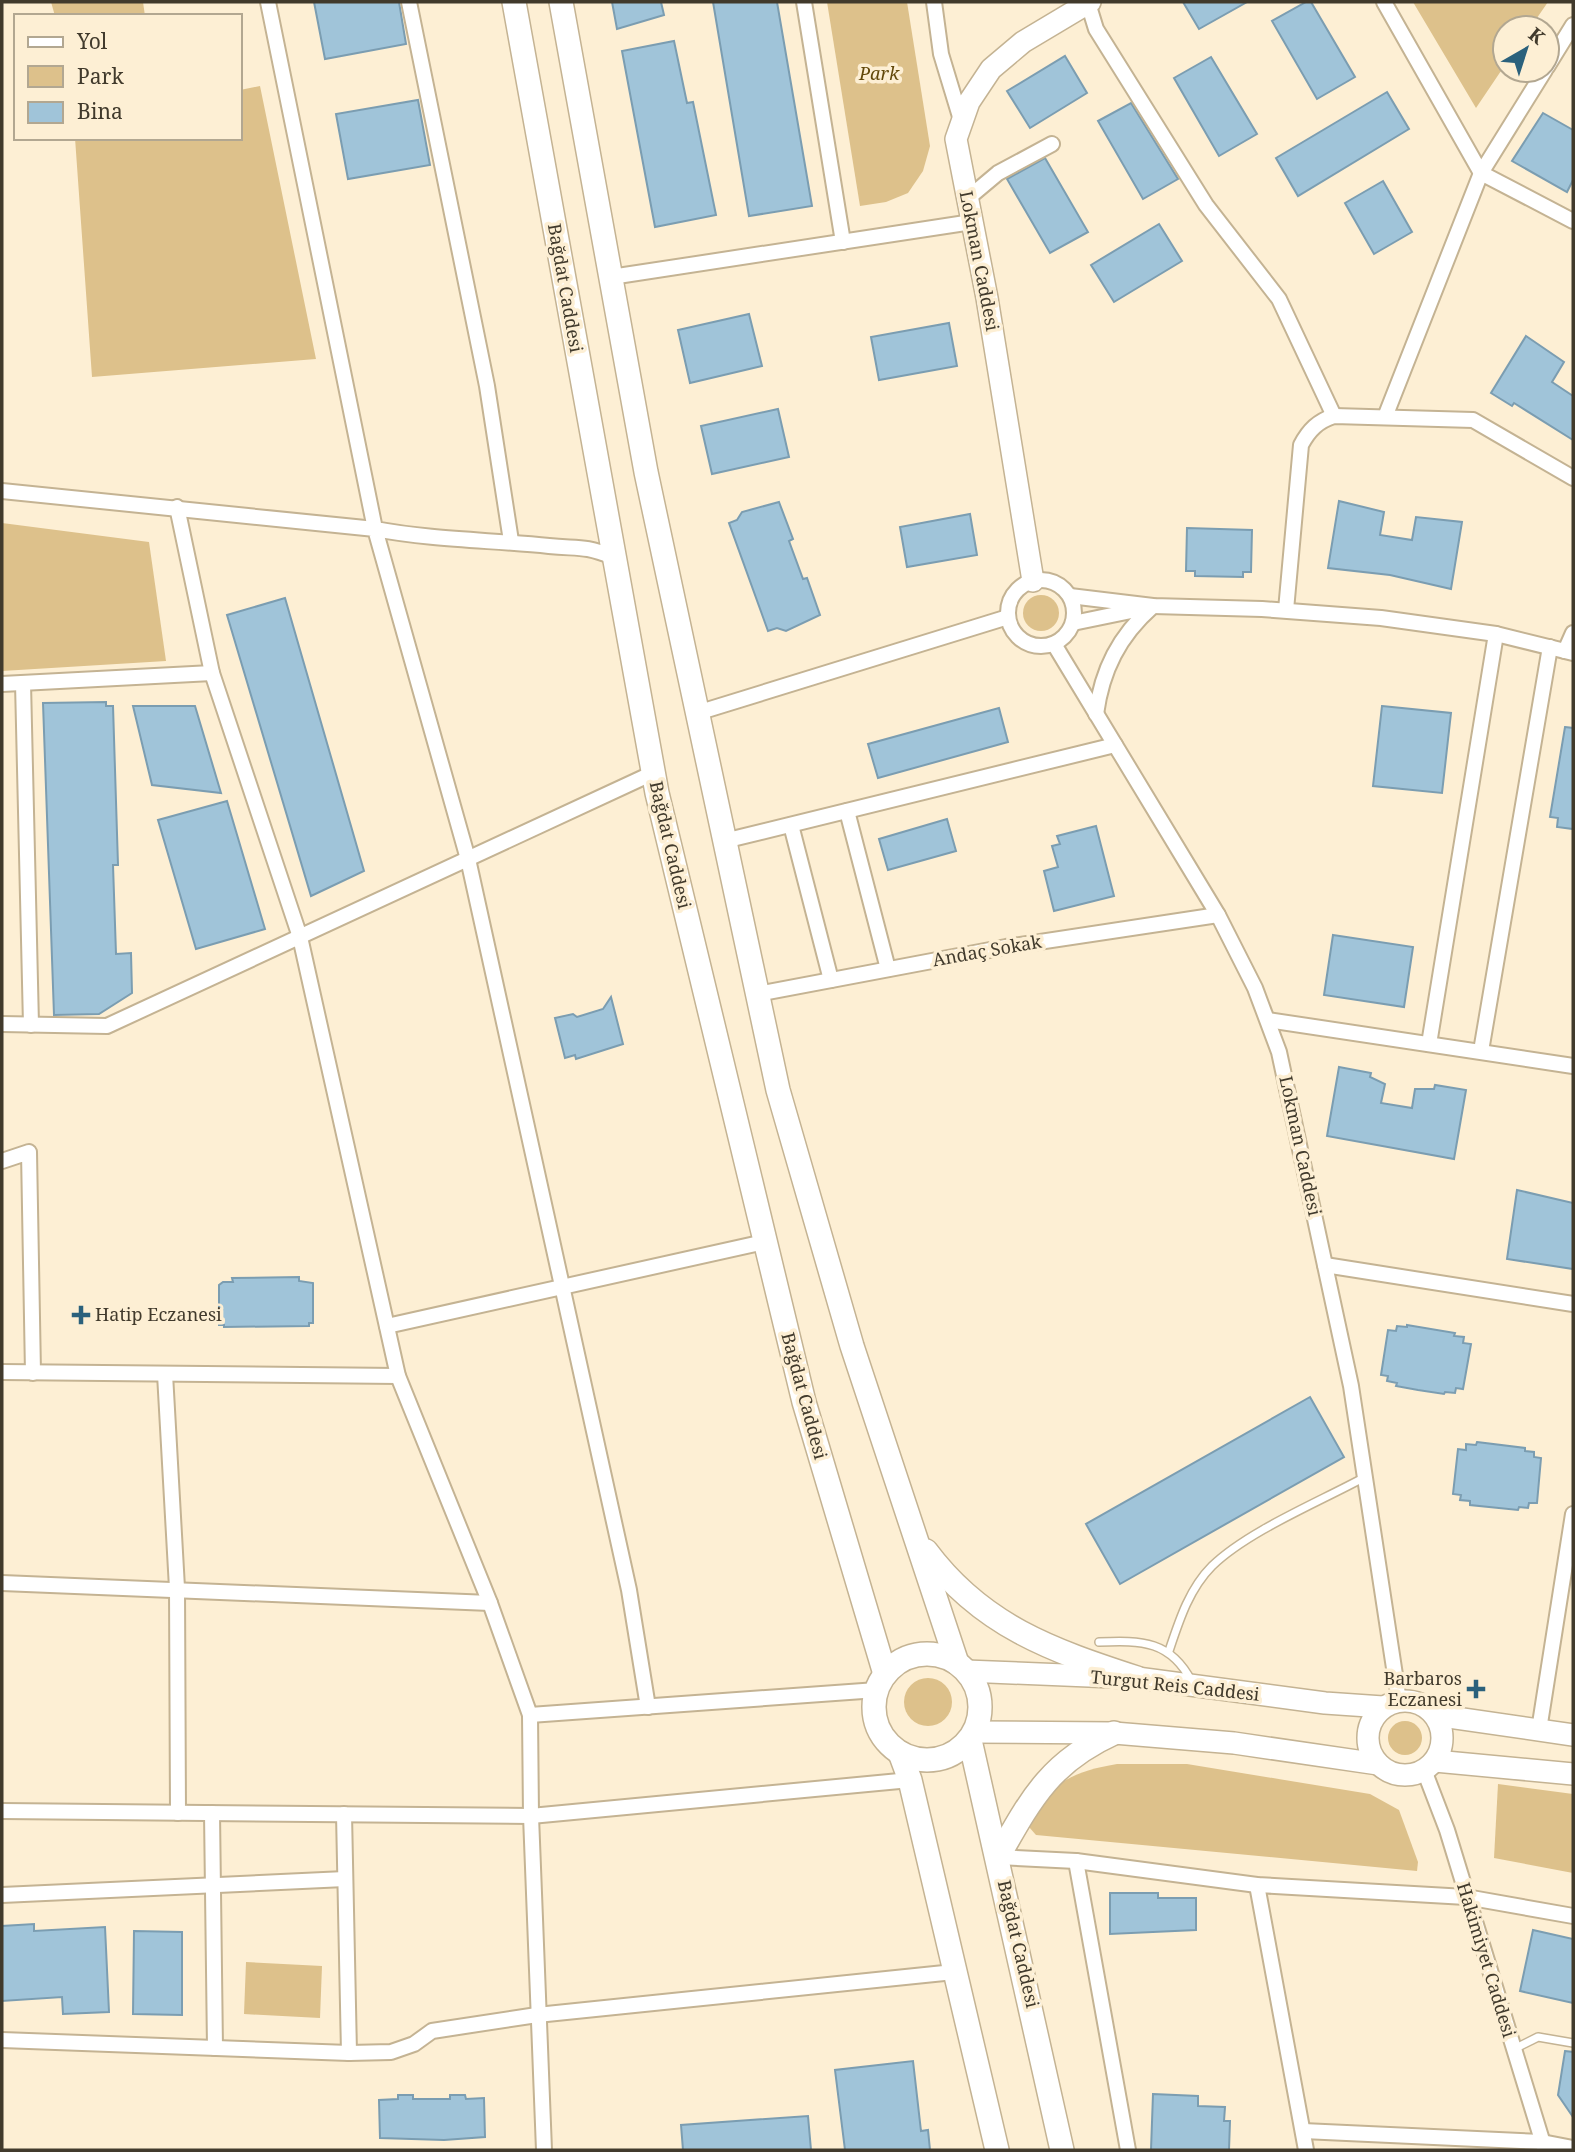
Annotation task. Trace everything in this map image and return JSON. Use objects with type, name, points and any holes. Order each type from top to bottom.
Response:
[{"type":"main road","name":"Bağdat Caddesi","points":[[514,2],[653,773],[804,1402],[881,1682]]},
{"type":"main road","points":[[561,2],[646,472],[778,1090],[814,1218],[913,1529],[961,1667],[979,1694],[979,1720],[972,1736],[959,1750],[937,1759],[915,1759],[900,1753],[887,1742],[877,1726],[874,1708],[881,1682],[894,1665],[919,1654],[945,1657],[961,1667]]},
{"type":"main road","points":[[913,1529],[953,1584],[997,1620],[1052,1648],[1137,1678]]},
{"type":"main road","points":[[998,1857],[1021,1814],[1046,1778],[1077,1752],[1114,1733]]},
{"type":"main road","name":"Bağdat Caddesi","points":[[972,1736],[1062,2150]]},
{"type":"main road","points":[[900,1753],[909,1780],[997,2150]]},
{"type":"street","points":[[268,2],[375,529],[468,859],[629,1590],[648,1707]]},
{"type":"street","points":[[409,2],[487,386],[511,541]]},
{"type":"street","points":[[804,2],[843,242]]},
{"type":"street","points":[[934,2],[941,54],[961,120]]},
{"type":"street","points":[[1384,2],[1481,173],[1573,221]]},
{"type":"street","points":[[1089,3],[1096,29],[1206,205],[1279,299],[1334,416]]},
{"type":"street","name":"Lokman Caddesi","points":[[1033,581],[956,139],[961,120],[979,85],[1006,55],[1089,3]]},
{"type":"street","points":[[1561,45],[1573,25]]},
{"type":"street","points":[[1385,417],[1481,173],[1537,84]]},
{"type":"street","points":[[967,199],[998,173],[1052,144]]},
{"type":"street","points":[[611,277],[972,222]]},
{"type":"street","points":[[1286,610],[1301,445],[1313,427],[1334,416],[1473,420],[1573,478]]},
{"type":"street","points":[[2,491],[375,529],[416,537],[511,541],[559,547],[585,546],[613,557]]},
{"type":"street","points":[[177,507],[212,673],[300,937],[398,1376],[490,1604],[530,1715],[537,2015],[544,2150]]},
{"type":"street","points":[[1033,581],[1056,583],[1070,596],[1073,604],[1073,624],[1054,644],[1035,646],[1026,643],[1012,630],[1008,617],[1013,594],[1033,581]]},
{"type":"street","points":[[1070,596],[1153,606],[1286,610],[1381,618],[1496,634],[1563,650]]},
{"type":"street","points":[[1073,624],[1153,606]]},
{"type":"street","points":[[1096,714],[1099,695],[1111,659],[1129,630],[1153,606]]},
{"type":"street","points":[[697,713],[1008,617]]},
{"type":"street","points":[[1481,1051],[1563,650],[1573,633]]},
{"type":"street","points":[[1429,1044],[1496,634]]},
{"type":"street","name":"Lokman Caddesi","points":[[1054,644],[1218,915],[1268,1020],[1288,1084],[1351,1386],[1365,1477],[1391,1704]]},
{"type":"street","points":[[2,684],[212,673]]},
{"type":"street","points":[[23,683],[31,1025]]},
{"type":"street","points":[[724,841],[1115,745]]},
{"type":"street","points":[[2,1024],[107,1026],[653,773]]},
{"type":"street","points":[[847,811],[888,969]]},
{"type":"street","points":[[791,825],[831,980]]},
{"type":"street","name":"Andaç Sokak","points":[[757,994],[1006,947],[1218,915]]},
{"type":"street","points":[[1268,1020],[1573,1066]]},
{"type":"street","points":[[2,1161],[29,1152],[33,1373]]},
{"type":"street","points":[[387,1326],[764,1241]]},
{"type":"street","points":[[1325,1265],[1573,1304]]},
{"type":"street","points":[[2,1373],[398,1376]]},
{"type":"street","points":[[165,1374],[177,1588],[178,1813]]},
{"type":"street","points":[[1539,1730],[1573,1514]]},
{"type":"street","points":[[2,1583],[177,1588],[490,1604]]},
{"type":"street","name":"Turgut Reis Caddesi","points":[[961,1667],[1137,1678],[1325,1703],[1391,1704]]},
{"type":"street","points":[[530,1715],[648,1707],[881,1682]]},
{"type":"street","points":[[1378,1764],[1372,1755],[1368,1734],[1375,1715],[1391,1704],[1424,1705],[1435,1715],[1443,1741],[1430,1765]]},
{"type":"street","points":[[1435,1715],[1573,1735]]},
{"type":"street","points":[[972,1736],[1114,1733],[1234,1743],[1378,1764],[1397,1774],[1407,1775],[1430,1765],[1573,1774]]},
{"type":"street","name":"Hakimiyet Caddesi","points":[[1430,1765],[1466,1897],[1543,2146]]},
{"type":"street","points":[[2,1811],[531,1816],[909,1780]]},
{"type":"street","points":[[212,1813],[215,2048]]},
{"type":"street","points":[[344,1814],[349,2053]]},
{"type":"street","points":[[998,1857],[1076,1861],[1257,1885],[1466,1897],[1573,1916]]},
{"type":"street","points":[[1076,1861],[1128,2150]]},
{"type":"street","points":[[2,1895],[345,1879]]},
{"type":"street","points":[[1257,1885],[1306,2150]]},
{"type":"street","points":[[2,2040],[349,2053],[391,2052],[414,2044],[432,2031],[537,2015],[954,1972]]},
{"type":"street","points":[[1303,2131],[1573,2148]]},
{"type":"lane","points":[[1169,1651],[1189,1598],[1212,1566],[1234,1547],[1365,1477]]},
{"type":"lane","points":[[1098,1642],[1151,1644],[1169,1651],[1181,1661],[1194,1686]]},
{"type":"lane","points":[[1514,2050],[1538,2038],[1573,2043]]},
{"type":"green space","points":[[51,2],[143,2],[145,14],[54,14]]},
{"type":"green space","name":"Park","points":[[827,2],[907,2],[930,146],[923,171],[908,193],[886,202],[860,206]]},
{"type":"green space","points":[[1413,2],[1548,2],[1540,14],[1491,14],[1492,84],[1476,108]]},
{"type":"green space","points":[[260,86],[316,359],[92,377],[75,140],[242,140],[242,90]]},
{"type":"green space","points":[[2,523],[149,542],[166,661],[2,671]]},
{"type":"green space","points":[[1041,595],[1054,600],[1059,613],[1054,626],[1041,631],[1028,626],[1023,613],[1028,600]]},
{"type":"green space","points":[[928,1678],[945,1685],[952,1702],[945,1719],[928,1726],[911,1719],[904,1702],[911,1685]]},
{"type":"green space","points":[[1405,1721],[1417,1726],[1422,1738],[1417,1750],[1405,1755],[1393,1750],[1388,1738],[1393,1726]]},
{"type":"green space","points":[[1117,1764],[1187,1764],[1370,1794],[1399,1810],[1418,1862],[1417,1871],[1036,1835],[1029,1827],[1045,1800],[1063,1782],[1086,1771]]},
{"type":"green space","points":[[1498,1784],[1573,1794],[1573,1873],[1494,1858]]},
{"type":"green space","points":[[246,1962],[322,1966],[320,2018],[244,2014]]},
{"type":"building","points":[[314,2],[399,2],[406,44],[325,59]]},
{"type":"building","points":[[612,2],[661,2],[664,15],[617,29]]},
{"type":"building","points":[[713,2],[777,2],[812,206],[749,216]]},
{"type":"building","points":[[1183,2],[1247,2],[1199,29]]},
{"type":"building","points":[[1306,2],[1311,2],[1355,77],[1317,99],[1272,21]]},
{"type":"building","points":[[674,41],[687,103],[693,102],[716,215],[655,227],[622,51]]},
{"type":"building","points":[[1065,56],[1087,93],[1030,128],[1007,91]]},
{"type":"building","points":[[1211,57],[1257,134],[1219,156],[1174,78]]},
{"type":"building","points":[[1387,92],[1409,129],[1298,196],[1276,158]]},
{"type":"building","points":[[418,100],[430,165],[348,179],[336,114]]},
{"type":"building","points":[[1131,103],[1178,179],[1143,199],[1098,121]]},
{"type":"building","points":[[1543,113],[1573,130],[1573,180],[1567,192],[1512,161]]},
{"type":"building","points":[[1045,158],[1088,232],[1050,253],[1007,179]]},
{"type":"building","points":[[1383,181],[1412,232],[1374,254],[1345,203]]},
{"type":"building","points":[[1159,224],[1182,261],[1114,302],[1091,265]]},
{"type":"building","points":[[749,314],[762,366],[690,383],[678,330]]},
{"type":"building","points":[[949,323],[957,366],[879,380],[871,337]]},
{"type":"building","points":[[1526,336],[1564,362],[1552,382],[1573,396],[1573,440],[1514,403],[1512,406],[1491,393]]},
{"type":"building","points":[[778,409],[789,457],[712,474],[701,426]]},
{"type":"building","points":[[1339,501],[1384,512],[1380,535],[1412,540],[1416,517],[1462,522],[1451,589],[1390,575],[1328,568]]},
{"type":"building","points":[[779,502],[793,539],[789,541],[803,579],[807,578],[820,615],[786,631],[777,628],[768,631],[729,523],[737,520],[742,512]]},
{"type":"building","points":[[970,514],[977,555],[907,567],[900,527]]},
{"type":"building","points":[[1187,528],[1252,530],[1251,572],[1243,572],[1243,577],[1195,576],[1195,571],[1186,571]]},
{"type":"building","points":[[285,598],[364,871],[311,896],[227,615]]},
{"type":"building","points":[[106,702],[106,706],[113,706],[118,865],[113,865],[116,954],[131,953],[132,993],[99,1014],[54,1015],[43,703]]},
{"type":"building","points":[[133,706],[195,706],[221,793],[152,785]]},
{"type":"building","points":[[1382,706],[1451,713],[1442,793],[1373,786]]},
{"type":"building","points":[[999,708],[1008,742],[878,778],[868,744]]},
{"type":"building","points":[[1565,727],[1573,728],[1573,829],[1557,827],[1558,818],[1550,817]]},
{"type":"building","points":[[227,801],[265,929],[196,949],[158,820]]},
{"type":"building","points":[[947,819],[956,851],[888,870],[879,839]]},
{"type":"building","points":[[1096,826],[1114,896],[1054,911],[1044,871],[1058,867],[1052,846],[1060,844],[1057,836]]},
{"type":"building","points":[[1333,935],[1413,947],[1404,1007],[1324,995]]},
{"type":"building","points":[[611,997],[623,1044],[576,1059],[575,1055],[565,1058],[555,1018],[573,1014],[577,1017],[603,1009]]},
{"type":"building","points":[[1339,1067],[1371,1073],[1370,1077],[1385,1084],[1381,1103],[1412,1108],[1415,1089],[1434,1089],[1435,1085],[1466,1090],[1454,1159],[1327,1136]]},
{"type":"building","points":[[1517,1190],[1573,1203],[1573,1269],[1507,1259]]},
{"type":"building","points":[[299,1277],[299,1281],[313,1283],[313,1323],[309,1323],[309,1326],[219,1325],[219,1285],[223,1282],[233,1282],[232,1278]]},
{"type":"building","points":[[1407,1325],[1455,1333],[1454,1336],[1464,1337],[1463,1343],[1471,1344],[1463,1389],[1456,1388],[1455,1393],[1444,1394],[1418,1390],[1396,1386],[1397,1383],[1387,1381],[1388,1376],[1381,1375],[1388,1330],[1396,1331],[1397,1326]]},
{"type":"building","points":[[1310,1397],[1344,1457],[1120,1584],[1086,1524]]},
{"type":"building","points":[[1477,1442],[1525,1448],[1525,1451],[1534,1452],[1534,1457],[1541,1458],[1537,1503],[1529,1503],[1528,1508],[1519,1507],[1518,1510],[1470,1505],[1470,1501],[1460,1500],[1461,1495],[1453,1494],[1458,1449],[1466,1450],[1466,1444],[1476,1445]]},
{"type":"building","points":[[1110,1893],[1158,1893],[1158,1898],[1196,1898],[1196,1930],[1110,1934]]},
{"type":"building","points":[[34,1924],[34,1931],[105,1927],[109,2012],[63,2014],[62,1997],[2,2001],[2,1926]]},
{"type":"building","points":[[1533,1930],[1573,1939],[1573,2003],[1520,1991]]},
{"type":"building","points":[[134,1931],[182,1932],[182,2015],[133,2014]]},
{"type":"building","points":[[1565,2051],[1573,2052],[1573,2117],[1558,2095]]},
{"type":"building","points":[[913,2061],[921,2131],[928,2130],[930,2150],[845,2150],[835,2070]]},
{"type":"building","points":[[1153,2094],[1198,2096],[1198,2106],[1225,2107],[1224,2121],[1230,2121],[1229,2150],[1151,2150]]},
{"type":"building","points":[[398,2095],[413,2095],[413,2099],[450,2099],[450,2095],[465,2095],[466,2099],[484,2098],[485,2137],[444,2140],[380,2138],[379,2100],[398,2099]]},
{"type":"building","points":[[808,2116],[811,2150],[683,2150],[681,2125]]},
{"type":"place","name":"Hatip Eczanesi","points":[[81,1315]]},
{"type":"place","name":"Barbaros Eczanesi","points":[[1476,1689]]}]
